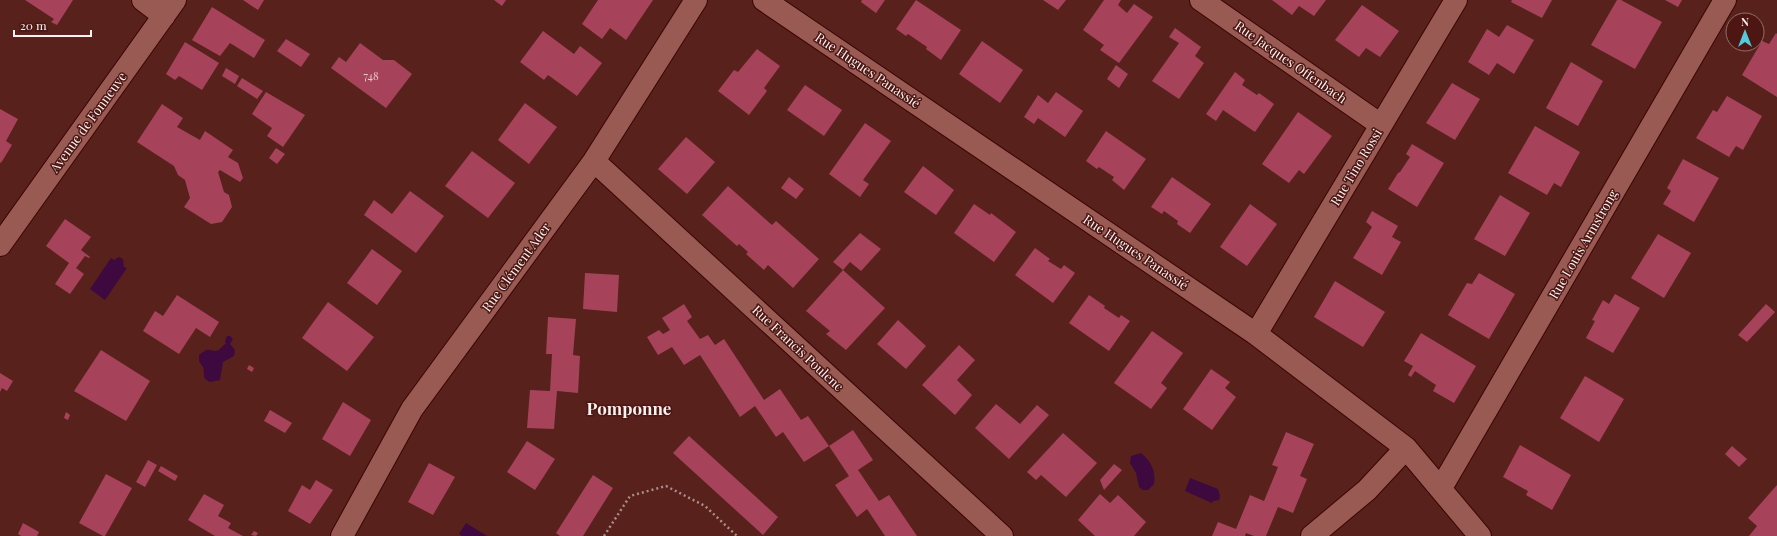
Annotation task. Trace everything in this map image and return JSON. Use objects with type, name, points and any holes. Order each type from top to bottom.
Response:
[{"type":"street","points":[[143,0],[169,8]]},
{"type":"street","name":"Rue Clément Ader","points":[[342,536],[412,408],[594,161],[696,0]]},
{"type":"street","name":"Rue Hugues Panassié","points":[[764,0],[1256,334],[1406,448],[1480,536]]},
{"type":"street","name":"Rue Jacques Offenbach","points":[[1201,0],[1381,125]]},
{"type":"street","name":"Rue Tino Rossi","points":[[1256,334],[1456,0]]},
{"type":"street","name":"Rue Louis Armstrong","points":[[1441,488],[1724,0]]},
{"type":"street","name":"Avenue de Fonneuve","points":[[0,244],[169,8]]},
{"type":"street","name":"Rue Francis Poulenc","points":[[594,161],[1002,536]]},
{"type":"street","points":[[1312,536],[1367,490],[1406,448]]},
{"type":"path","points":[[604,536],[630,496],[666,486],[705,506],[736,536]]},
{"type":"shaded area","points":[[119,257],[123,259],[124,267],[127,268],[105,300],[90,289],[111,258],[114,260]]},
{"type":"shaded area","points":[[227,336],[230,336],[233,339],[230,344],[235,350],[234,356],[223,362],[220,380],[210,382],[204,377],[204,370],[199,361],[199,355],[206,350],[219,350],[226,344],[225,341]]},
{"type":"shaded area","points":[[1141,453],[1148,459],[1154,475],[1154,484],[1148,490],[1143,490],[1139,487],[1136,473],[1130,463],[1131,456]]},
{"type":"shaded area","points":[[1190,478],[1218,489],[1220,496],[1219,500],[1213,501],[1212,503],[1185,491]]},
{"type":"shaded area","points":[[466,523],[487,536],[462,536],[459,534]]},
{"type":"building","points":[[25,0],[73,0],[57,25],[51,22],[54,19]]},
{"type":"building","points":[[243,0],[264,0],[258,10]]},
{"type":"building","points":[[494,0],[506,0],[502,6]]},
{"type":"building","points":[[598,0],[653,0],[626,40],[610,28],[602,39],[582,24]]},
{"type":"building","points":[[862,0],[885,0],[876,13],[861,2]]},
{"type":"building","points":[[916,0],[961,30],[941,60],[926,49],[927,47],[908,34],[906,36],[896,29]]},
{"type":"building","points":[[1043,0],[1066,0],[1058,10]]},
{"type":"building","points":[[1104,0],[1121,0],[1118,5],[1127,13],[1134,4],[1153,17],[1119,63],[1100,50],[1104,45],[1083,30]]},
{"type":"building","points":[[1272,0],[1326,0],[1314,16],[1299,6],[1292,15]]},
{"type":"building","points":[[1512,0],[1552,0],[1542,18],[1511,2]]},
{"type":"building","points":[[1617,0],[1621,0],[1662,22],[1635,69],[1591,45]]},
{"type":"building","points":[[1665,0],[1682,0],[1678,7]]},
{"type":"building","points":[[1362,5],[1399,31],[1380,57],[1366,48],[1359,57],[1335,40]]},
{"type":"building","points":[[212,7],[265,40],[254,58],[230,43],[220,56],[192,40]]},
{"type":"building","points":[[1507,25],[1534,40],[1514,74],[1497,63],[1489,75],[1468,62],[1487,29],[1499,37]]},
{"type":"building","points":[[1175,28],[1201,47],[1195,56],[1204,63],[1179,99],[1152,81],[1179,43],[1169,37]]},
{"type":"building","points":[[543,31],[574,54],[580,46],[602,63],[577,96],[548,75],[544,80],[520,62]]},
{"type":"building","points":[[1776,33],[1777,97],[1742,75],[1756,52],[1765,52],[1765,42],[1769,44]]},
{"type":"building","points":[[286,39],[310,54],[301,67],[277,51]]},
{"type":"building","points":[[982,41],[1023,70],[1000,103],[959,74]]},
{"type":"building","points":[[185,42],[219,63],[202,90],[179,76],[175,80],[166,74]]},
{"type":"building","points":[[360,43],[383,60],[394,60],[412,74],[386,108],[331,68],[339,57],[346,62]]},
{"type":"building","points":[[757,49],[780,66],[764,88],[767,91],[749,115],[718,91],[734,70],[738,72]]},
{"type":"building","points":[[1571,62],[1603,81],[1578,126],[1546,108]]},
{"type":"building","points":[[1116,65],[1128,74],[1119,88],[1107,79]]},
{"type":"building","points":[[226,68],[239,76],[235,84],[222,76]]},
{"type":"building","points":[[1235,72],[1245,80],[1242,85],[1257,95],[1259,93],[1274,104],[1255,132],[1223,110],[1216,121],[1206,114]]},
{"type":"building","points":[[242,78],[263,91],[257,99],[237,86]]},
{"type":"building","points":[[1452,83],[1480,99],[1455,140],[1426,123]]},
{"type":"building","points":[[805,85],[842,110],[824,136],[787,110]]},
{"type":"building","points":[[266,92],[305,115],[283,147],[267,136],[272,128],[252,114]]},
{"type":"building","points":[[1056,92],[1083,111],[1065,137],[1038,118],[1034,124],[1024,117],[1038,95],[1048,103]]},
{"type":"building","points":[[1727,96],[1762,116],[1743,150],[1736,146],[1729,157],[1696,138],[1713,110],[1717,112]]},
{"type":"building","points":[[525,103],[557,127],[529,164],[498,140]]},
{"type":"building","points":[[162,104],[183,118],[177,127],[200,140],[205,131],[233,150],[228,157],[238,163],[243,178],[240,182],[220,170],[218,172],[224,192],[229,195],[232,207],[222,222],[211,224],[184,207],[190,198],[185,180],[178,175],[174,166],[137,142]]},
{"type":"building","points":[[0,109],[18,119],[6,141],[12,145],[1,163],[0,162]]},
{"type":"building","points":[[1298,112],[1332,136],[1304,174],[1299,170],[1289,183],[1262,164]]},
{"type":"building","points":[[865,123],[891,141],[863,180],[869,184],[860,197],[829,174]]},
{"type":"building","points":[[1535,126],[1580,152],[1561,187],[1554,183],[1547,195],[1508,173]]},
{"type":"building","points":[[1106,131],[1146,159],[1124,190],[1112,180],[1114,177],[1099,167],[1097,169],[1086,161]]},
{"type":"building","points":[[686,137],[715,162],[687,194],[658,169]]},
{"type":"building","points":[[1412,144],[1444,163],[1417,207],[1388,189],[1410,157],[1406,154]]},
{"type":"building","points":[[276,148],[285,154],[277,164],[269,158]]},
{"type":"building","points":[[472,151],[515,183],[488,218],[445,186]]},
{"type":"building","points":[[1683,159],[1719,178],[1694,222],[1663,204],[1671,191],[1667,188]]},
{"type":"building","points":[[923,166],[954,190],[936,215],[904,192]]},
{"type":"building","points":[[789,177],[804,189],[796,199],[781,188]]},
{"type":"building","points":[[1172,177],[1211,204],[1190,233],[1177,224],[1178,221],[1164,211],[1162,214],[1151,207]]},
{"type":"building","points":[[728,186],[772,225],[776,221],[819,259],[793,288],[768,265],[764,270],[746,254],[748,252],[739,244],[737,246],[702,215]]},
{"type":"building","points":[[410,191],[444,216],[416,253],[364,215],[374,200],[392,214]]},
{"type":"building","points":[[1500,195],[1530,213],[1505,256],[1474,239]]},
{"type":"building","points":[[974,204],[990,215],[991,213],[1016,232],[994,262],[954,233]]},
{"type":"building","points":[[1250,204],[1277,224],[1247,266],[1220,247]]},
{"type":"building","points":[[1372,211],[1398,226],[1392,237],[1401,242],[1382,275],[1353,258],[1372,227],[1366,222]]},
{"type":"building","points":[[65,219],[91,237],[81,250],[90,257],[85,256],[76,268],[84,274],[70,294],[55,284],[69,263],[46,246]]},
{"type":"building","points":[[860,233],[881,249],[861,271],[850,262],[843,270],[833,262]]},
{"type":"building","points":[[1658,234],[1691,253],[1664,298],[1631,278]]},
{"type":"building","points":[[1035,248],[1050,259],[1048,261],[1061,269],[1064,265],[1075,273],[1053,303],[1015,275]]},
{"type":"building","points":[[372,249],[402,271],[377,305],[347,283]]},
{"type":"building","points":[[843,270],[885,308],[846,350],[826,334],[830,331],[806,311]]},
{"type":"building","points":[[585,273],[619,275],[617,312],[583,309]]},
{"type":"building","points":[[1479,273],[1515,294],[1489,339],[1448,315],[1467,283],[1472,284]]},
{"type":"building","points":[[1335,281],[1385,312],[1363,347],[1314,317]]},
{"type":"building","points":[[1615,294],[1640,308],[1613,353],[1586,338],[1595,321],[1592,320],[1603,300],[1609,304]]},
{"type":"building","points":[[177,295],[219,322],[210,337],[196,328],[179,354],[143,331],[155,311],[163,316]]},
{"type":"building","points":[[1089,295],[1119,318],[1121,315],[1130,321],[1109,351],[1069,323]]},
{"type":"building","points":[[328,302],[374,337],[347,371],[302,338]]},
{"type":"building","points":[[684,304],[692,317],[687,321],[700,339],[708,335],[715,345],[724,339],[764,400],[780,389],[801,420],[808,416],[829,446],[804,462],[783,432],[776,437],[755,406],[740,417],[700,355],[684,365],[672,347],[658,355],[647,337],[659,330],[663,334],[670,330],[662,318]]},
{"type":"building","points":[[1766,304],[1775,312],[1747,342],[1738,335]]},
{"type":"building","points":[[548,317],[576,319],[573,355],[580,356],[578,393],[557,391],[554,429],[527,428],[530,390],[550,391],[552,354],[546,354]]},
{"type":"building","points":[[898,320],[926,346],[906,369],[877,344]]},
{"type":"building","points":[[1152,331],[1183,353],[1161,383],[1167,388],[1151,409],[1114,383]]},
{"type":"building","points":[[1421,333],[1476,366],[1454,403],[1433,391],[1436,385],[1415,371],[1411,377],[1408,375],[1413,366],[1404,361]]},
{"type":"building","points":[[959,345],[975,360],[957,380],[972,395],[955,415],[922,385]]},
{"type":"building","points":[[101,350],[150,381],[126,421],[74,391]]},
{"type":"building","points":[[249,365],[254,368],[252,372],[247,369]]},
{"type":"building","points":[[1211,369],[1230,382],[1225,388],[1236,397],[1212,430],[1183,409]]},
{"type":"building","points":[[0,373],[13,381],[7,391],[2,388],[0,392]]},
{"type":"building","points":[[1585,376],[1624,399],[1599,442],[1560,418]]},
{"type":"building","points":[[343,402],[371,420],[350,456],[322,439]]},
{"type":"building","points":[[996,404],[1020,424],[1037,405],[1049,415],[1009,459],[975,428]]},
{"type":"building","points":[[270,410],[292,423],[285,433],[264,421]]},
{"type":"building","points":[[66,412],[70,415],[68,420],[64,418]]},
{"type":"building","points":[[853,430],[873,460],[858,470],[879,501],[889,495],[917,536],[885,536],[867,509],[857,517],[835,485],[849,476],[829,446]]},
{"type":"building","points":[[1286,432],[1314,444],[1300,476],[1307,479],[1293,513],[1278,507],[1266,536],[1254,536],[1246,533],[1245,536],[1212,536],[1218,522],[1236,529],[1250,495],[1264,501],[1278,467],[1272,465]]},
{"type":"building","points":[[1063,433],[1097,463],[1066,497],[1041,475],[1036,480],[1027,472]]},
{"type":"building","points":[[689,436],[778,517],[763,535],[673,453]]},
{"type":"building","points":[[527,441],[555,459],[535,490],[507,472]]},
{"type":"building","points":[[1520,445],[1571,475],[1552,510],[1526,495],[1528,491],[1503,477]]},
{"type":"building","points":[[1732,446],[1747,459],[1739,467],[1725,454]]},
{"type":"building","points":[[148,460],[157,465],[145,487],[136,482]]},
{"type":"building","points":[[429,463],[455,477],[433,515],[408,502]]},
{"type":"building","points":[[1114,464],[1122,470],[1104,490],[1100,480]]},
{"type":"building","points":[[161,466],[178,476],[175,481],[158,471]]},
{"type":"building","points":[[106,474],[132,488],[105,536],[103,536],[79,523]]},
{"type":"building","points":[[593,475],[613,488],[583,536],[560,536],[556,533]]},
{"type":"building","points":[[316,480],[333,490],[310,524],[288,511],[302,485],[310,490]]},
{"type":"building","points":[[1777,485],[1777,536],[1749,536],[1757,526],[1748,518]]},
{"type":"building","points":[[204,494],[224,505],[218,516],[231,523],[228,528],[243,536],[215,536],[188,520]]},
{"type":"building","points":[[1100,494],[1110,503],[1118,495],[1146,522],[1134,536],[1095,536],[1078,520]]},
{"type":"building","points":[[23,523],[39,532],[37,536],[21,536],[18,534]]},
{"type":"building","points":[[254,531],[258,533],[256,536],[251,535]]},
{"type":"district","name":"Pomponne","points":[[629,409]]}]
